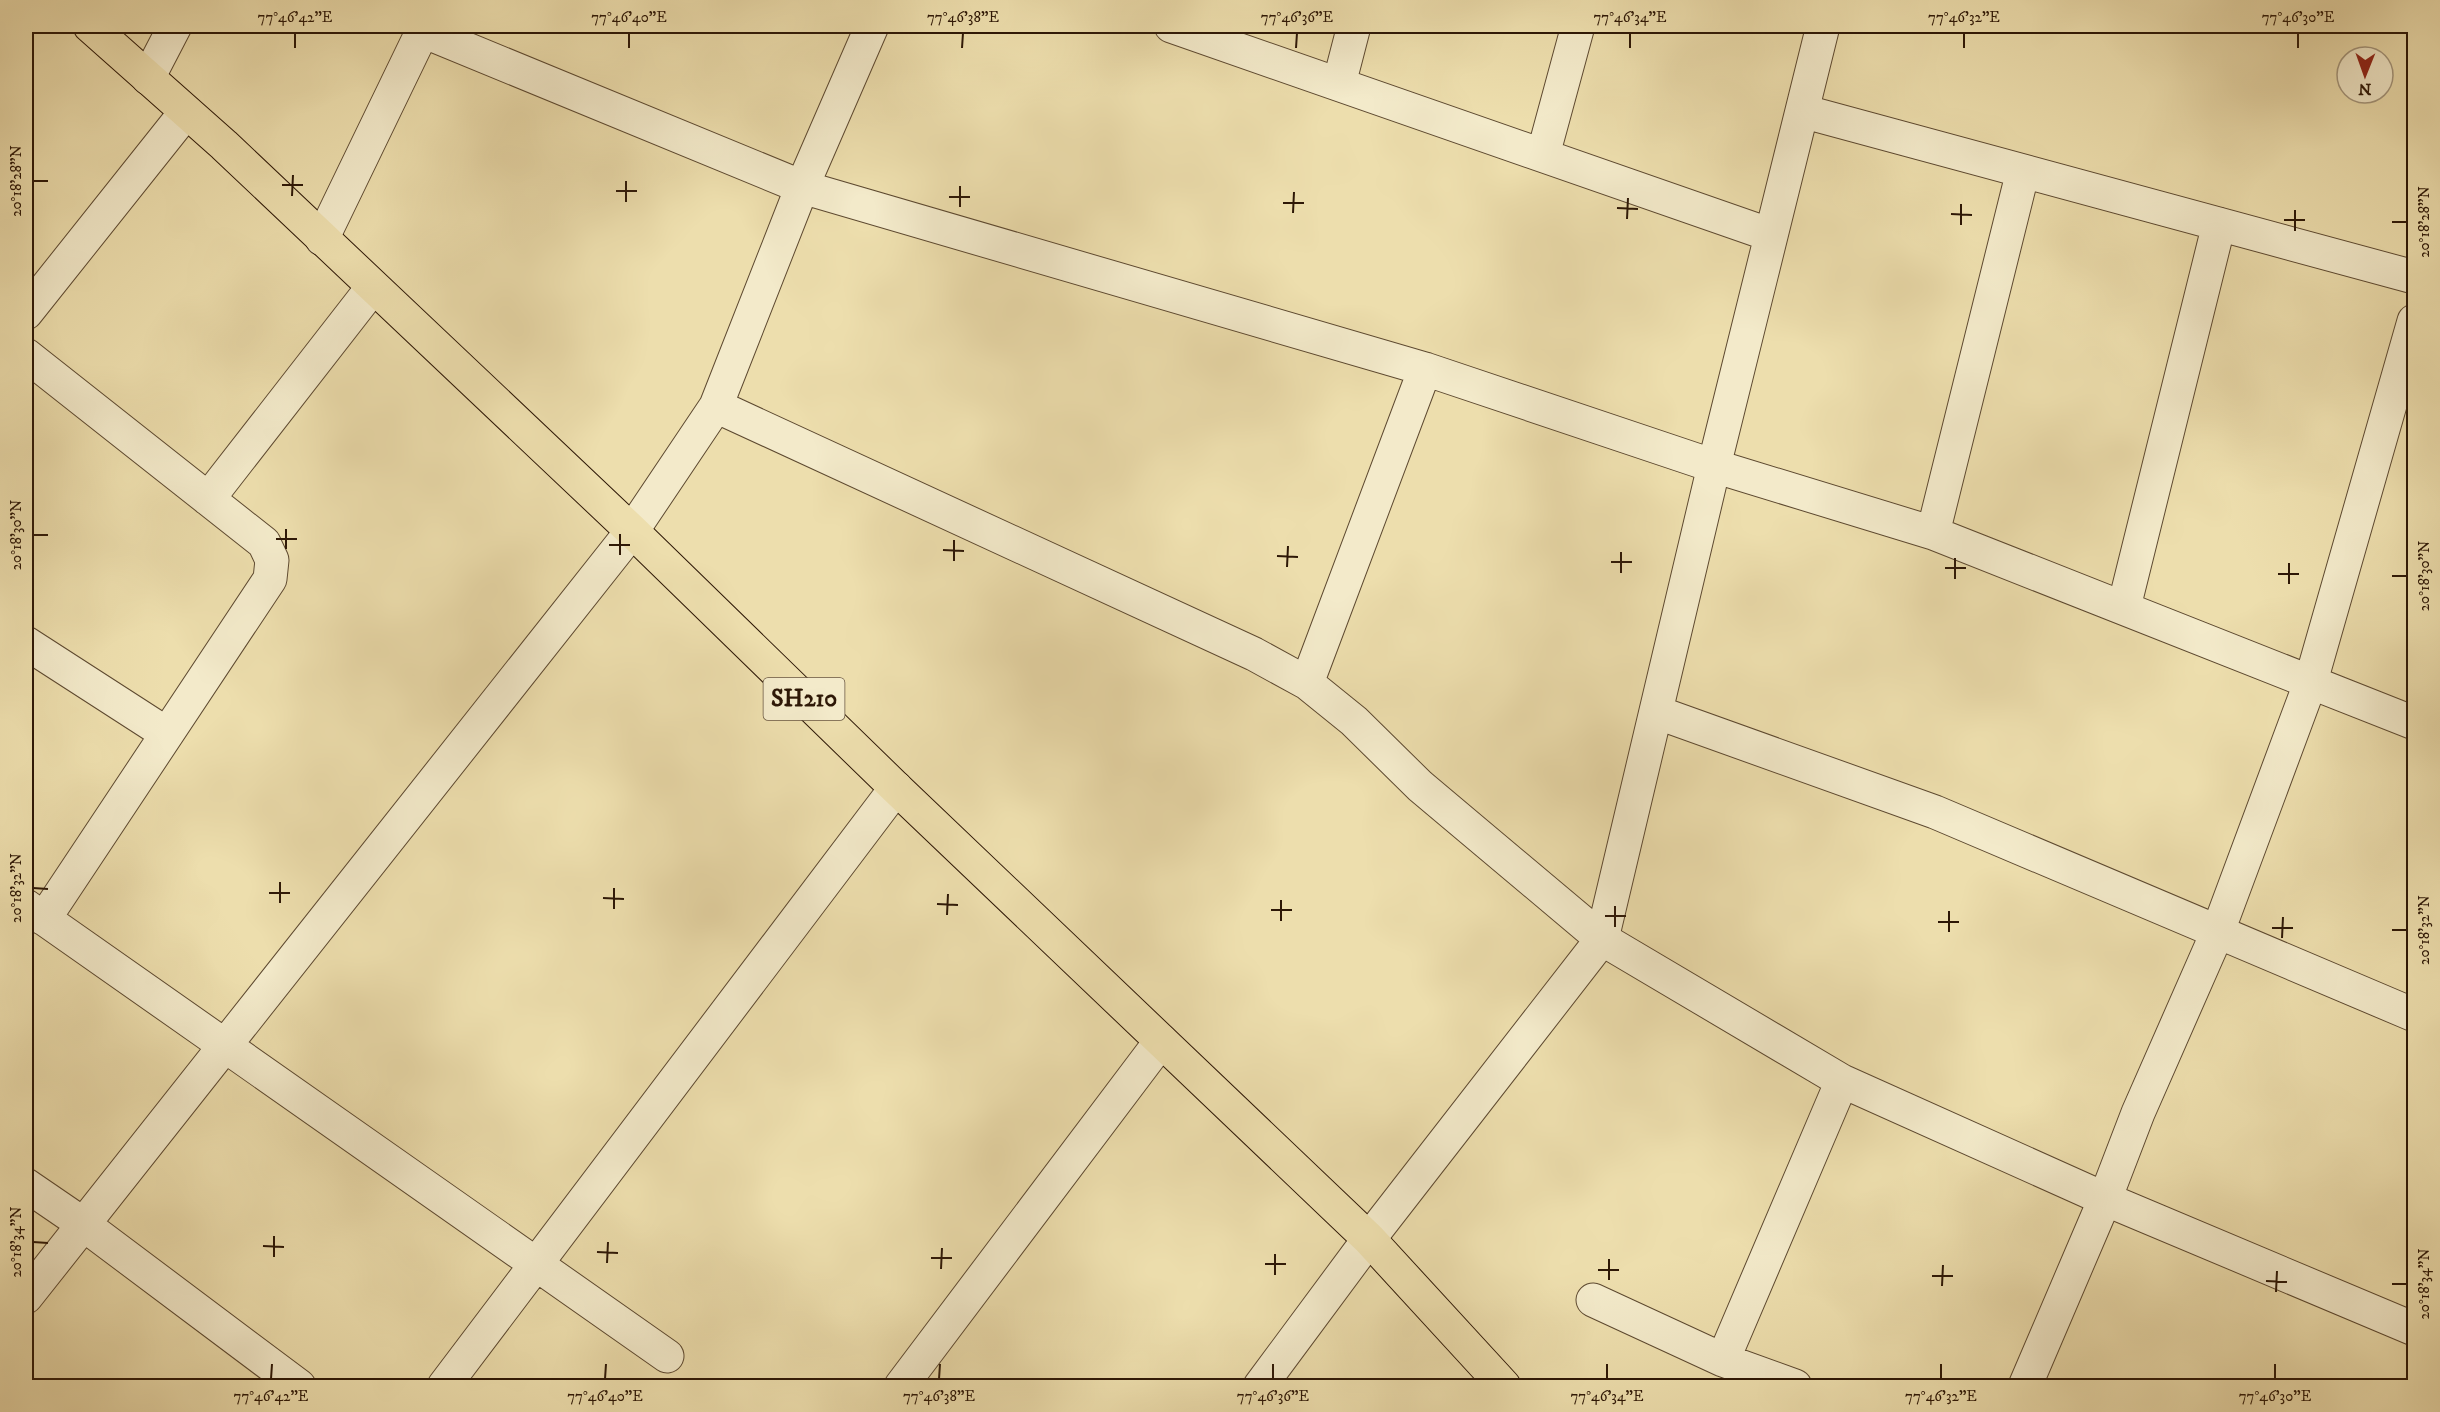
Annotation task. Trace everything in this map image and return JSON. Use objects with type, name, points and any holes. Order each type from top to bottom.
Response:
[{"type":"main road","name":"SH210","points":[[90,26],[186,111],[632,531],[896,788],[1368,1239],[1504,1386]]},
{"type":"street","points":[[148,78],[176,26]]},
{"type":"street","points":[[26,1297],[632,531],[716,405],[801,187],[872,26]]},
{"type":"street","points":[[1171,26],[1771,235]]},
{"type":"street","points":[[1339,84],[1354,26]]},
{"type":"street","points":[[1543,155],[1578,26]]},
{"type":"street","points":[[1260,1386],[1368,1239],[1602,939],[1714,466],[1823,26]]},
{"type":"street","points":[[322,239],[424,28],[801,187],[1425,369],[1714,466],[1933,533],[2415,723]]},
{"type":"street","points":[[26,313],[186,111]]},
{"type":"street","points":[[1802,111],[2415,277]]},
{"type":"street","points":[[1933,533],[2023,171]]},
{"type":"street","points":[[2124,607],[2219,224]]},
{"type":"street","points":[[208,499],[373,287]]},
{"type":"street","points":[[2025,1386],[2105,1199],[2138,1113],[2218,930],[2311,681],[2415,321]]},
{"type":"street","points":[[26,355],[264,543],[272,560],[270,579],[167,734],[34,912],[535,1266],[667,1356]]},
{"type":"street","points":[[1307,683],[1425,369]]},
{"type":"street","points":[[716,405],[1254,654],[1307,683],[1353,720],[1420,786],[1602,939],[1842,1081],[2105,1199],[2415,1329]]},
{"type":"street","points":[[26,643],[167,734]]},
{"type":"street","points":[[1656,712],[1935,812],[2218,930],[2415,1016]]},
{"type":"street","points":[[444,1386],[896,788]]},
{"type":"street","points":[[901,1386],[1161,1041]]},
{"type":"street","points":[[1723,1360],[1842,1081]]},
{"type":"street","points":[[26,1185],[83,1224],[299,1386]]},
{"type":"street","points":[[1593,1300],[1723,1360],[1795,1386]]}]
